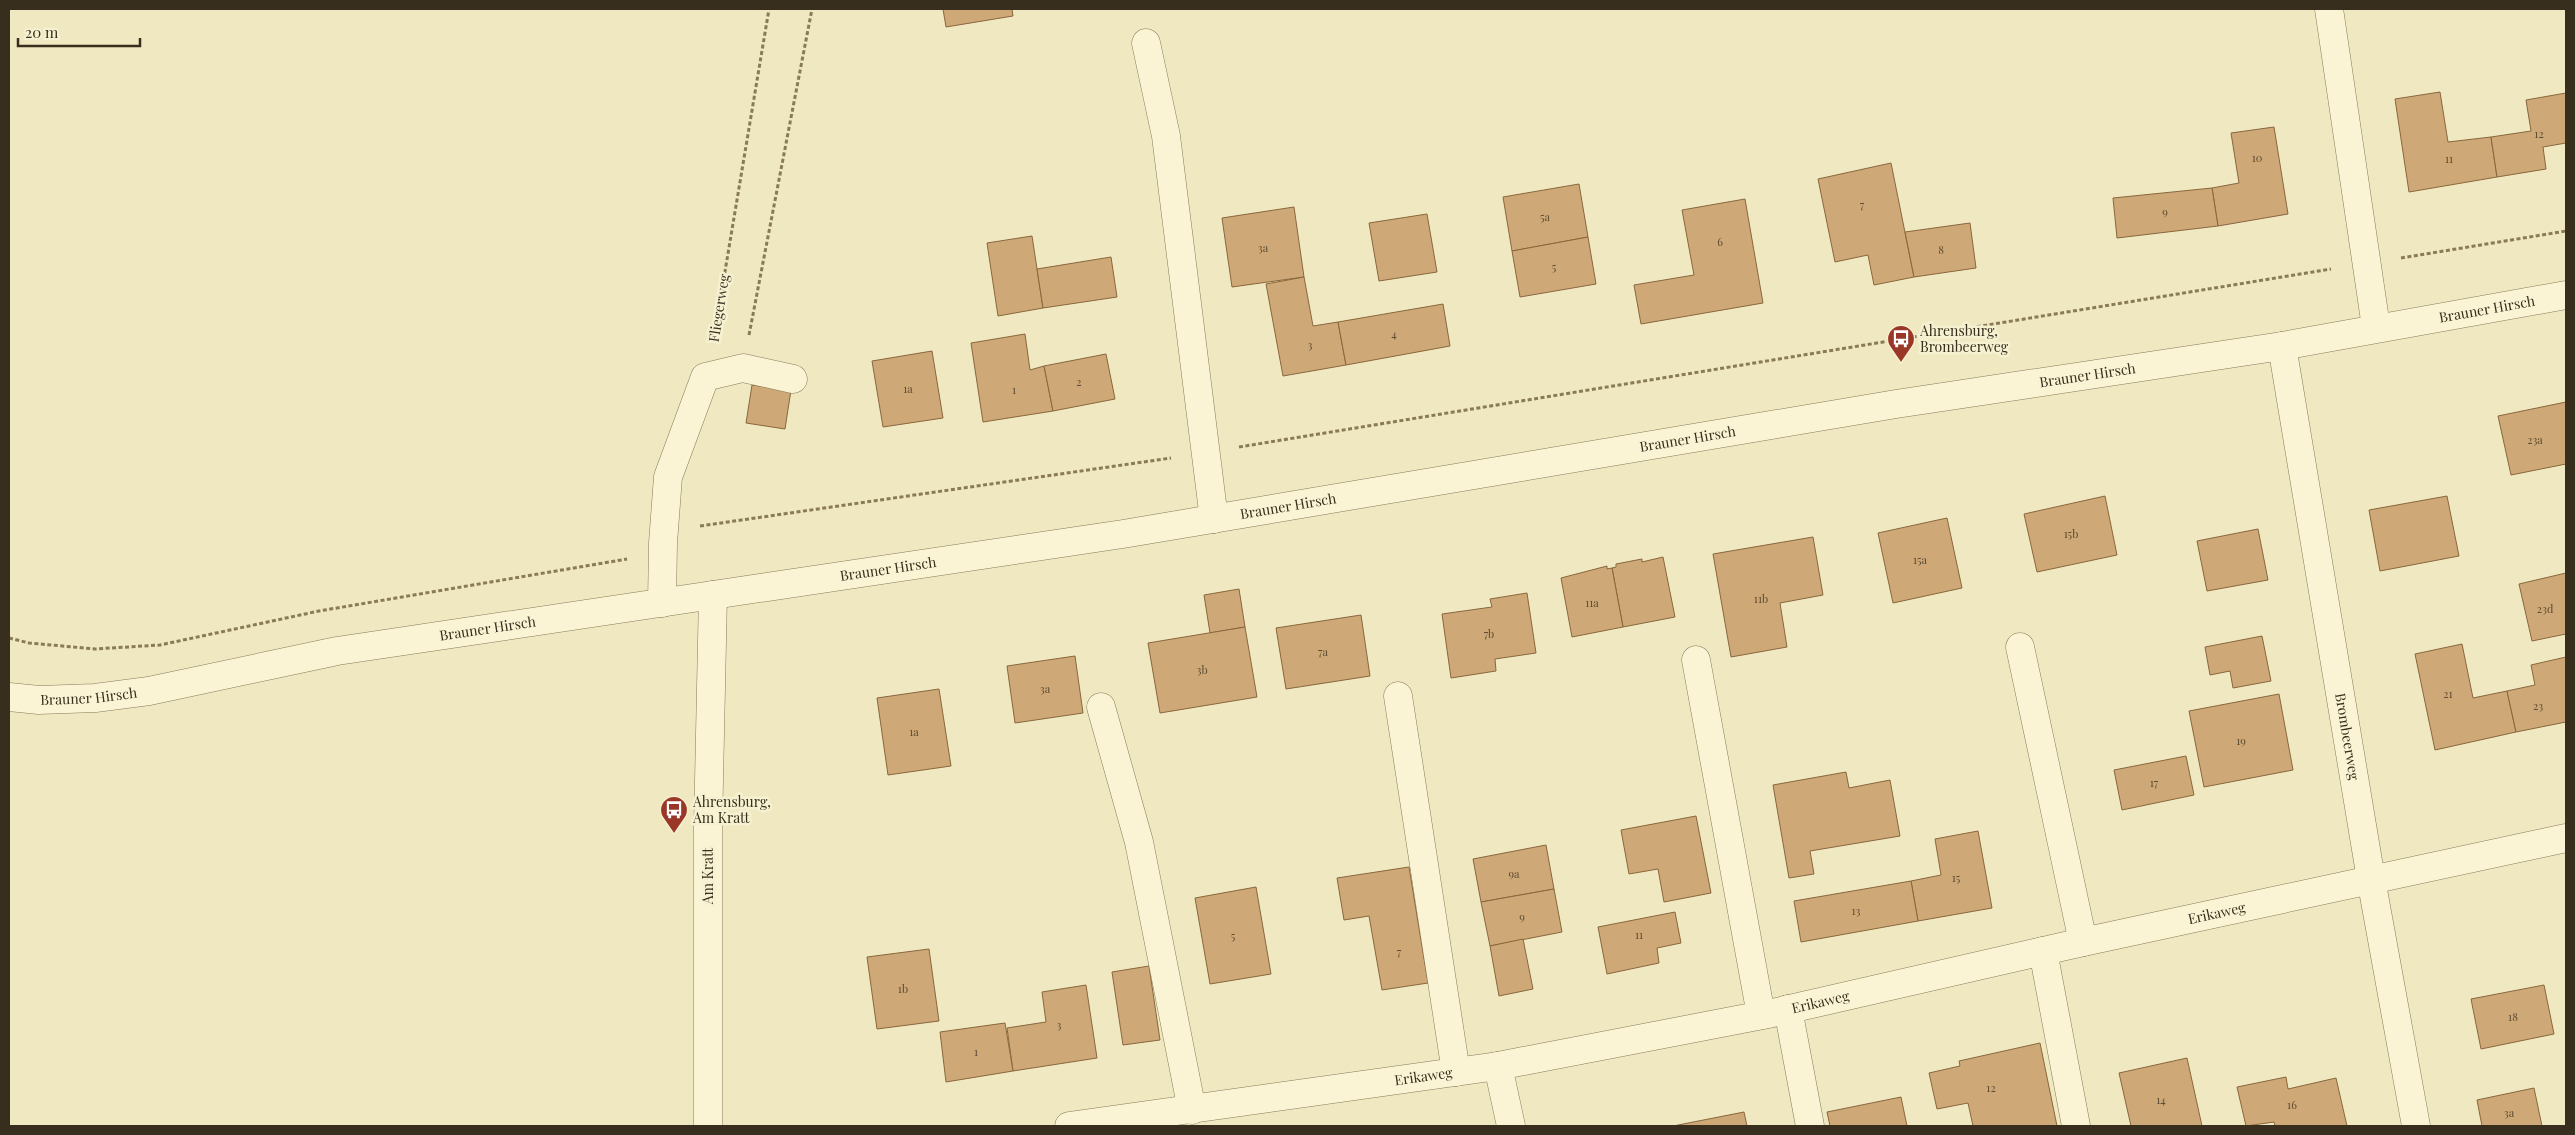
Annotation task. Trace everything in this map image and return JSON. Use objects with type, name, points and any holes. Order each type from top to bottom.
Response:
[{"type":"street","points":[[2329,9],[2376,328]]},
{"type":"street","points":[[1146,43],[1166,136],[1214,519]]},
{"type":"street","name":"Brauner Hirsch","points":[[9,697],[39,700],[95,698],[149,691],[337,651],[1214,519],[1896,404],[2282,346],[2566,294]]},
{"type":"street","name":"Brombeerweg","points":[[2282,346],[2371,879],[2416,1126]]},
{"type":"street","points":[[662,603],[663,543],[668,477],[705,377],[742,368],[793,379]]},
{"type":"street","name":"Am Kratt","points":[[708,1126],[708,836],[713,595]]},
{"type":"street","points":[[2020,647],[2083,942]]},
{"type":"street","points":[[1696,660],[1761,1015]]},
{"type":"street","points":[[1398,696],[1456,1072]]},
{"type":"street","points":[[1101,707],[1139,842],[1208,1114]]},
{"type":"street","name":"Erikaweg","points":[[1069,1126],[1208,1114],[1498,1066],[1761,1015],[2083,942],[2566,838]]},
{"type":"street","points":[[2043,951],[2076,1126]]},
{"type":"street","points":[[1788,1009],[1810,1126]]},
{"type":"street","points":[[1498,1066],[1511,1126]]},
{"type":"path","name":"Fliegerweg","points":[[705,377],[711,353],[769,9]]},
{"type":"path","points":[[742,368],[812,9]]},
{"type":"path","points":[[9,638],[29,643],[95,649],[160,645],[319,611],[634,558],[691,528],[1206,453],[2079,308],[2566,231]]},
{"type":"building","points":[[943,9],[1012,9],[1013,16],[946,27]]},
{"type":"building","points":[[2440,92],[2448,142],[2491,137],[2497,177],[2409,192],[2395,99]]},
{"type":"building","points":[[2566,93],[2566,143],[2543,147],[2546,169],[2497,177],[2491,137],[2531,131],[2526,100]]},
{"type":"building","points":[[2274,127],[2288,214],[2218,226],[2212,188],[2239,183],[2231,133]]},
{"type":"building","points":[[1891,163],[1914,277],[1874,285],[1868,255],[1835,262],[1818,179]]},
{"type":"building","points":[[1579,184],[1588,237],[1512,251],[1503,197]]},
{"type":"building","points":[[2212,188],[2218,226],[2117,238],[2113,198]]},
{"type":"building","points":[[1745,199],[1763,303],[1641,324],[1634,285],[1694,275],[1682,210]]},
{"type":"building","points":[[1294,207],[1304,277],[1232,287],[1222,218]]},
{"type":"building","points":[[1427,214],[1437,272],[1379,281],[1369,223]]},
{"type":"building","points":[[1970,223],[1976,268],[1914,277],[1905,232]]},
{"type":"building","points":[[1032,236],[1043,308],[998,316],[987,243]]},
{"type":"building","points":[[1588,237],[1596,284],[1520,297],[1512,251]]},
{"type":"building","points":[[1111,257],[1117,297],[1043,308],[1037,269]]},
{"type":"building","points":[[1304,277],[1313,326],[1338,322],[1346,365],[1283,376],[1266,284]]},
{"type":"building","points":[[1443,304],[1450,346],[1346,365],[1338,322]]},
{"type":"building","points":[[1025,334],[1030,370],[1044,366],[1053,411],[983,422],[971,343]]},
{"type":"building","points":[[932,351],[943,418],[883,427],[872,361]]},
{"type":"building","points":[[1106,354],[1115,399],[1053,411],[1044,366]]},
{"type":"building","points":[[752,385],[791,390],[785,429],[746,423]]},
{"type":"building","points":[[2566,402],[2566,464],[2511,475],[2498,416]]},
{"type":"building","points":[[2105,496],[2117,555],[2037,572],[2024,514]]},
{"type":"building","points":[[2447,496],[2459,556],[2380,571],[2369,510]]},
{"type":"building","points":[[1947,518],[1962,588],[1893,603],[1878,533]]},
{"type":"building","points":[[2258,529],[2268,580],[2207,591],[2197,541]]},
{"type":"building","points":[[1813,537],[1823,595],[1780,603],[1787,647],[1731,657],[1713,554]]},
{"type":"building","points":[[1663,557],[1675,617],[1623,627],[1612,568],[1616,567],[1616,564],[1642,559],[1642,562]]},
{"type":"building","points":[[1607,566],[1607,569],[1612,568],[1623,627],[1572,637],[1561,578]]},
{"type":"building","points":[[2566,573],[2566,634],[2532,641],[2519,584]]},
{"type":"building","points":[[1239,589],[1245,627],[1210,633],[1204,595]]},
{"type":"building","points":[[1527,593],[1536,653],[1495,659],[1496,671],[1451,678],[1442,614],[1492,607],[1490,599]]},
{"type":"building","points":[[1361,615],[1370,676],[1286,689],[1276,628]]},
{"type":"building","points":[[1245,627],[1257,697],[1160,713],[1148,643]]},
{"type":"building","points":[[2262,636],[2271,681],[2233,688],[2230,671],[2210,675],[2205,647]]},
{"type":"building","points":[[2462,644],[2473,698],[2507,691],[2516,732],[2435,750],[2415,654]]},
{"type":"building","points":[[1075,656],[1083,713],[1015,723],[1007,666]]},
{"type":"building","points":[[2566,657],[2566,722],[2516,732],[2507,691],[2535,685],[2531,665]]},
{"type":"building","points":[[939,689],[951,766],[888,775],[877,698]]},
{"type":"building","points":[[2279,694],[2293,770],[2204,787],[2189,711]]},
{"type":"building","points":[[2186,756],[2194,795],[2122,810],[2114,770]]},
{"type":"building","points":[[1846,772],[1849,788],[1890,780],[1900,836],[1810,851],[1814,874],[1789,878],[1773,785]]},
{"type":"building","points":[[1696,816],[1711,893],[1664,902],[1658,869],[1629,874],[1621,830]]},
{"type":"building","points":[[1978,831],[1992,908],[1918,921],[1911,881],[1941,875],[1935,839]]},
{"type":"building","points":[[1546,845],[1554,889],[1481,902],[1473,859]]},
{"type":"building","points":[[1409,867],[1428,983],[1382,990],[1369,916],[1344,920],[1337,878]]},
{"type":"building","points":[[1911,881],[1918,921],[1801,942],[1794,901]]},
{"type":"building","points":[[1256,887],[1271,974],[1210,984],[1195,898]]},
{"type":"building","points":[[1554,889],[1562,932],[1490,946],[1481,902]]},
{"type":"building","points":[[1675,912],[1681,943],[1657,948],[1659,963],[1607,974],[1598,927]]},
{"type":"building","points":[[1523,939],[1533,989],[1499,996],[1490,946]]},
{"type":"building","points":[[929,949],[939,1021],[877,1029],[867,957]]},
{"type":"building","points":[[1149,966],[1160,1040],[1123,1045],[1112,972]]},
{"type":"building","points":[[1086,985],[1097,1058],[1013,1071],[1007,1028],[1046,1022],[1042,992]]},
{"type":"building","points":[[2544,985],[2554,1034],[2481,1049],[2471,999]]},
{"type":"building","points":[[1005,1023],[1013,1071],[946,1082],[940,1032]]},
{"type":"building","points":[[2040,1043],[2057,1126],[1973,1126],[1968,1103],[1937,1109],[1929,1073],[1960,1066],[1959,1061]]},
{"type":"building","points":[[2187,1058],[2202,1126],[2131,1126],[2119,1073]]},
{"type":"building","points":[[2286,1077],[2288,1089],[2336,1078],[2347,1126],[2275,1126],[2274,1122],[2246,1126],[2237,1087]]},
{"type":"building","points":[[2534,1088],[2542,1126],[2482,1126],[2477,1100]]},
{"type":"building","points":[[1901,1097],[1907,1126],[1830,1126],[1827,1112]]},
{"type":"building","points":[[1744,1112],[1747,1126],[1673,1126]]},
{"type":"place","name":"Ahrensburg, Brombeerweg","points":[[1901,363]]},
{"type":"place","name":"Ahrensburg, Am Kratt","points":[[674,834]]}]
